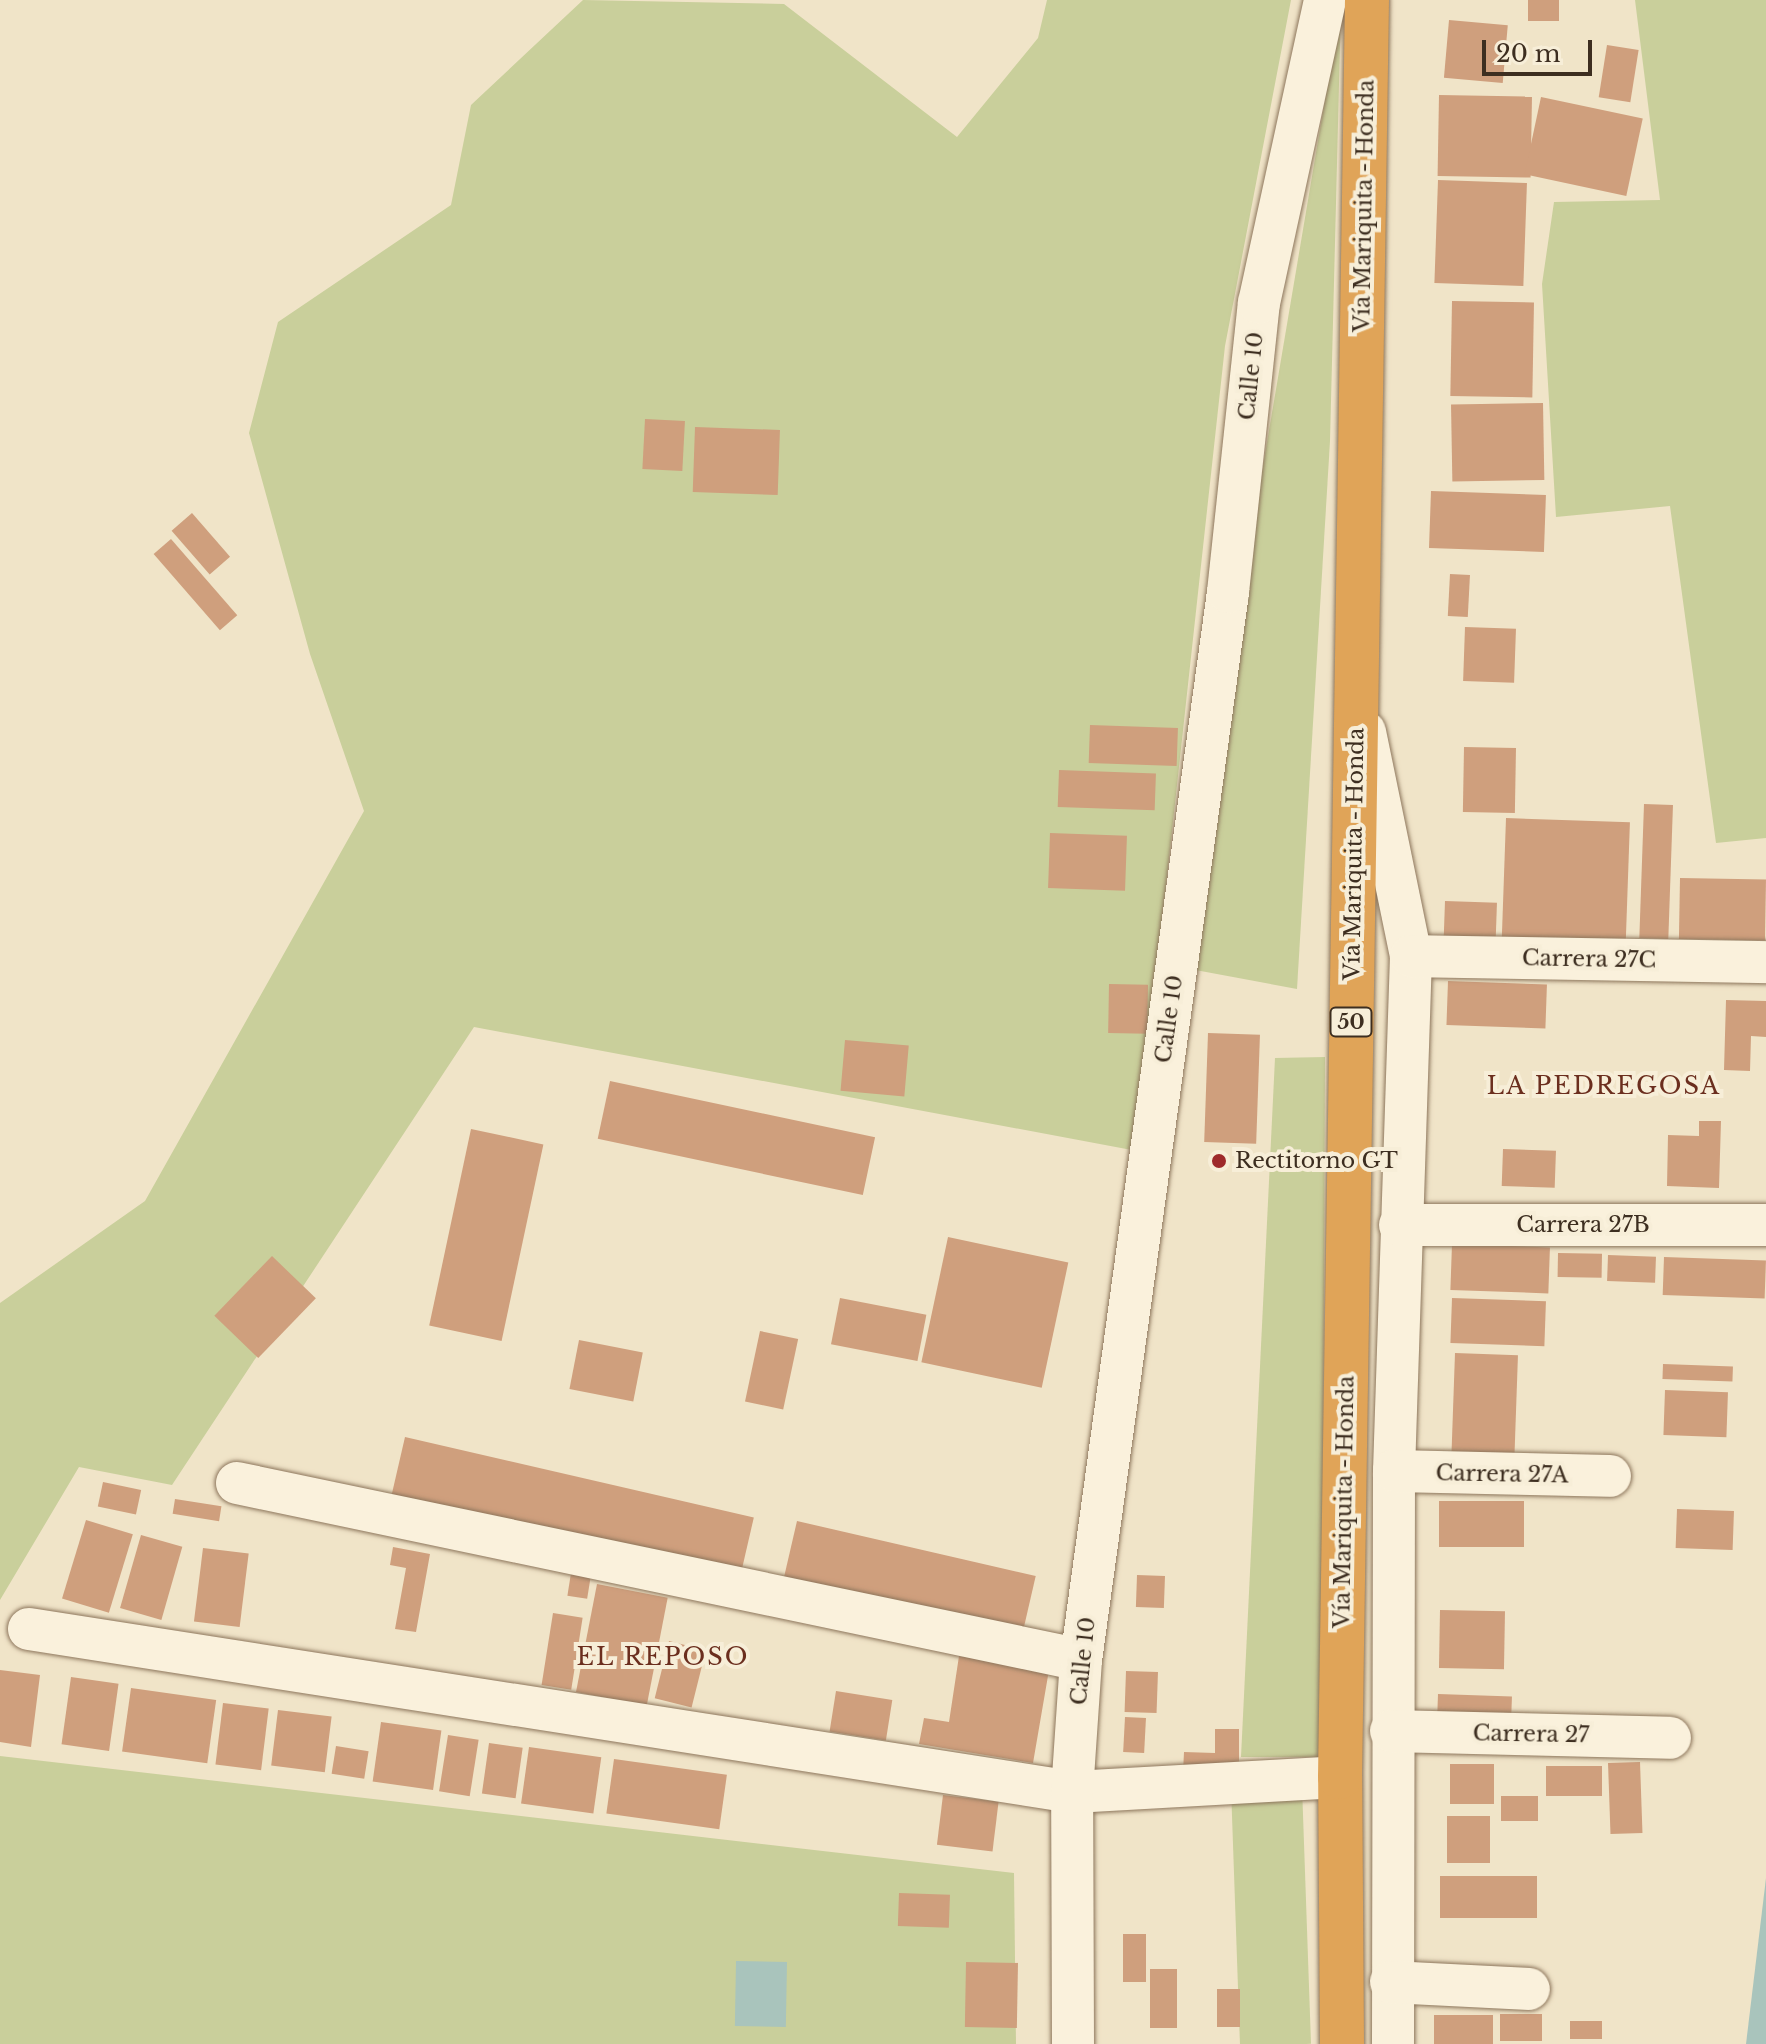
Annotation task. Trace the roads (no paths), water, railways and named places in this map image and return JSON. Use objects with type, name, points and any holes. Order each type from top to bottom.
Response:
[{"type":"highway","name":"Vía Mariquita - Honda","points":[[1342,2044],[1340,1777],[1367,0]]},
{"type":"street","name":"Calle 10","points":[[1073,2044],[1072,1792],[1081,1660],[1228,592],[1259,303],[1325,0]]},
{"type":"street","points":[[1356,687],[1411,956],[1394,1471],[1391,1731],[1393,2044]]},
{"type":"street","name":"Carrera 27C","points":[[1411,956],[1766,962]]},
{"type":"street","name":"Carrera 27B","points":[[1400,1225],[1766,1225]]},
{"type":"street","name":"Carrera 27A","points":[[1394,1471],[1610,1476]]},
{"type":"street","points":[[237,1483],[1081,1660]]},
{"type":"street","points":[[29,1629],[1072,1792],[1340,1777]]},
{"type":"street","name":"Carrera 27","points":[[1391,1731],[1670,1738]]},
{"type":"street","points":[[1391,1982],[1529,1989]]},
{"type":"water","points":[[1766,1878],[1766,2044],[1746,2044]]},
{"type":"water","points":[[736,1961],[787,1962],[786,2027],[735,2026]]},
{"type":"place","name":"Rectitorno GT","points":[[1219,1161]]},
{"type":"district","name":"LA PEDREGOSA","points":[[1604,1086]]},
{"type":"district","name":"EL REPOSO","points":[[663,1657]]}]
